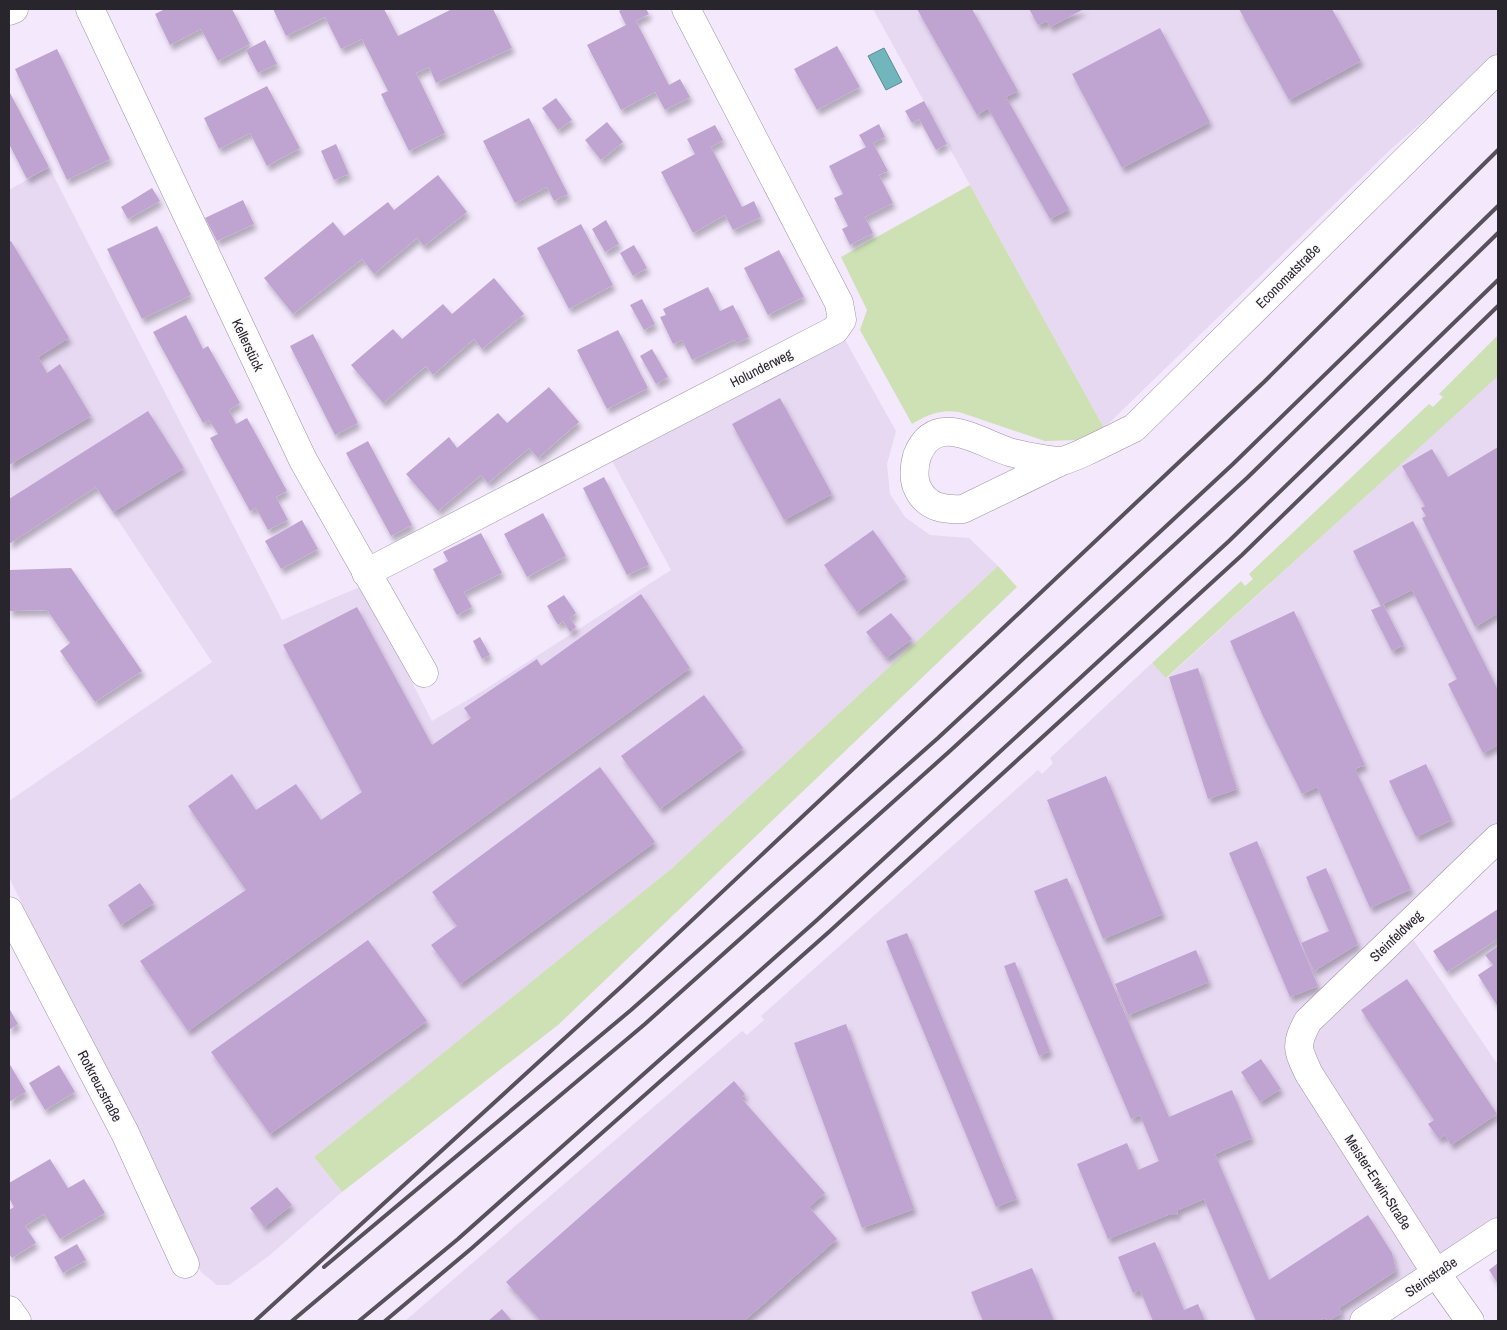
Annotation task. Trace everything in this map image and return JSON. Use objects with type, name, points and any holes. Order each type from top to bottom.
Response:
[{"type":"street","points":[[9,11],[14,9]]},
{"type":"street","name":"Kellerstück","points":[[90,9],[303,460],[424,673]]},
{"type":"street","name":"Holunderweg","points":[[366,573],[835,330],[842,320],[840,303],[686,9]]},
{"type":"street","name":"Economatstraße","points":[[1062,461],[1012,452],[959,431],[942,432],[932,437],[919,451],[914,466],[917,489],[930,503],[945,510],[963,508],[1134,428],[1498,69]]},
{"type":"street","name":"Steinfeldweg","points":[[1298,1038],[1308,1021],[1498,838]]},
{"type":"street","name":"Rotkreuzstraße","points":[[9,911],[125,1133],[185,1264]]},
{"type":"street","name":"Meister-Erwin-Straße","points":[[1298,1038],[1298,1052],[1309,1074],[1436,1273],[1470,1321]]},
{"type":"street","name":"Steinstraße","points":[[1364,1321],[1498,1232]]},
{"type":"street","points":[[9,1310],[17,1321]]},
{"type":"shaded area","points":[[873,9],[1498,9],[1498,56],[1391,149],[1104,428]]},
{"type":"shaded area","points":[[884,48],[902,82],[886,90],[868,56]]},
{"type":"shaded area","points":[[49,167],[282,620],[362,586],[432,721],[484,690],[671,570],[611,459],[844,338],[896,431],[887,464],[890,494],[905,517],[930,535],[969,538],[998,566],[671,869],[314,1157],[342,1192],[270,1255],[229,1285],[217,1285],[201,1272],[9,877],[9,801],[212,662],[96,487],[9,544],[9,190]]},
{"type":"shaded area","points":[[970,185],[1104,428],[1076,440],[1045,441],[959,412],[946,411],[935,413],[912,424],[860,330],[867,310],[841,257]]},
{"type":"shaded area","points":[[1498,335],[1498,376],[1166,678],[1152,663],[1241,581],[1245,586],[1253,579],[1249,574],[1429,404],[1433,407],[1443,397],[1439,394]]},
{"type":"shaded area","points":[[1498,375],[1498,842],[1406,929],[1498,1065],[1498,1230],[1362,1321],[405,1321],[742,1031],[747,1035],[764,1020],[761,1016],[1038,770],[1042,774],[1053,763],[1050,758],[1152,663],[1167,678]]},
{"type":"shaded area","points":[[998,566],[1017,587],[558,1025],[342,1192],[314,1157],[671,869]]},
{"type":"building","points":[[165,9],[232,9],[250,44],[218,61],[201,29],[170,45],[155,14]]},
{"type":"building","points":[[273,9],[384,9],[398,36],[452,9],[493,9],[512,48],[436,83],[429,67],[416,73],[445,133],[409,151],[381,94],[388,91],[362,39],[341,49],[325,17],[286,36]]},
{"type":"building","points":[[623,9],[646,9],[649,14],[636,21],[669,85],[680,79],[690,97],[665,110],[655,92],[621,110],[587,45],[626,25],[619,11]]},
{"type":"building","points":[[917,9],[972,9],[1018,91],[1006,97],[1069,209],[1050,219],[988,108],[977,115]]},
{"type":"building","points":[[1029,9],[1084,9],[1050,27],[1047,21],[1038,25]]},
{"type":"building","points":[[1239,9],[1332,9],[1361,61],[1289,100]]},
{"type":"building","points":[[1160,28],[1210,122],[1122,168],[1072,74]]},
{"type":"building","points":[[265,40],[277,64],[258,73],[246,50]]},
{"type":"building","points":[[837,46],[860,87],[817,110],[794,69]]},
{"type":"building","points":[[57,49],[110,159],[67,180],[15,69]]},
{"type":"building","points":[[267,86],[300,148],[267,166],[250,133],[219,149],[204,118]]},
{"type":"building","points":[[9,91],[49,167],[27,179],[9,144]]},
{"type":"building","points":[[556,98],[572,120],[558,130],[542,108]]},
{"type":"building","points":[[924,101],[947,144],[936,150],[919,119],[912,123],[905,111]]},
{"type":"building","points":[[529,118],[568,194],[554,201],[547,187],[515,203],[483,141]]},
{"type":"building","points":[[607,122],[623,142],[601,160],[585,140]]},
{"type":"building","points":[[879,124],[885,137],[873,143],[888,171],[879,175],[893,203],[865,217],[873,233],[850,245],[842,229],[848,226],[834,198],[843,194],[829,166],[866,147],[859,135]]},
{"type":"building","points":[[715,125],[723,140],[711,147],[742,207],[754,201],[761,217],[733,230],[725,215],[693,233],[661,172],[695,154],[687,139]]},
{"type":"building","points":[[336,144],[349,174],[334,180],[321,151]]},
{"type":"building","points":[[438,175],[467,212],[424,246],[417,238],[374,274],[362,259],[293,314],[264,278],[333,222],[344,236],[388,202],[394,210]]},
{"type":"building","points":[[152,188],[160,201],[128,219],[121,207]]},
{"type":"building","points":[[243,200],[254,224],[217,241],[205,218]]},
{"type":"building","points":[[606,220],[619,244],[605,252],[592,229]]},
{"type":"building","points":[[581,224],[613,285],[569,309],[537,248]]},
{"type":"building","points":[[157,226],[191,295],[142,319],[107,249]]},
{"type":"building","points":[[11,241],[69,338],[38,357],[47,373],[60,364],[91,416],[9,465],[9,242]]},
{"type":"building","points":[[634,245],[647,268],[633,276],[620,253]]},
{"type":"building","points":[[779,250],[804,297],[768,315],[744,268]]},
{"type":"building","points":[[494,278],[524,314],[482,349],[474,339],[433,375],[426,366],[383,403],[351,365],[393,329],[402,339],[443,304],[452,314]]},
{"type":"building","points":[[708,287],[720,311],[733,305],[749,337],[737,343],[734,340],[692,360],[682,340],[673,344],[660,317],[666,315],[663,309]]},
{"type":"building","points":[[642,299],[655,324],[644,330],[630,305]]},
{"type":"building","points":[[186,315],[203,349],[208,346],[240,403],[229,410],[236,424],[247,418],[287,491],[276,497],[288,520],[268,530],[256,508],[250,511],[210,438],[218,434],[209,420],[203,423],[153,332]]},
{"type":"building","points":[[618,330],[648,388],[607,409],[577,350]]},
{"type":"building","points":[[313,334],[358,423],[335,435],[290,346]]},
{"type":"building","points":[[652,349],[668,377],[656,384],[640,356]]},
{"type":"building","points":[[549,387],[579,422],[538,458],[529,448],[488,483],[481,475],[438,511],[406,474],[449,437],[457,448],[498,413],[507,423]]},
{"type":"building","points":[[780,398],[832,494],[784,520],[732,424]]},
{"type":"building","points":[[148,411],[184,468],[113,512],[96,487],[9,544],[9,499]]},
{"type":"building","points":[[368,441],[412,525],[391,536],[346,453]]},
{"type":"building","points":[[1498,447],[1498,613],[1475,627],[1422,518],[1426,516],[1421,508],[1425,506],[1402,466],[1432,449],[1448,477]]},
{"type":"building","points":[[604,477],[649,565],[627,575],[583,488]]},
{"type":"building","points":[[543,513],[566,556],[527,577],[504,534]]},
{"type":"building","points":[[302,520],[318,549],[281,569],[265,541]]},
{"type":"building","points":[[1413,521],[1498,690],[1498,745],[1483,753],[1448,684],[1457,679],[1412,590],[1383,604],[1404,645],[1392,651],[1371,610],[1381,606],[1353,551]]},
{"type":"building","points":[[873,530],[906,577],[857,612],[824,565]]},
{"type":"building","points":[[481,533],[502,573],[464,592],[472,607],[457,615],[433,569],[448,561],[443,552]]},
{"type":"building","points":[[71,568],[142,671],[95,702],[60,651],[70,643],[47,610],[9,611],[9,570]]},
{"type":"building","points":[[641,594],[690,668],[188,1031],[140,961],[246,890],[188,806],[232,774],[256,810],[296,784],[321,820],[362,792],[283,645],[357,607],[432,745],[471,718],[464,708],[537,659],[541,666]]},
{"type":"building","points":[[564,595],[576,613],[570,618],[576,627],[570,632],[563,621],[558,625],[547,606]]},
{"type":"building","points":[[1294,611],[1365,765],[1355,769],[1411,889],[1370,908],[1317,787],[1302,794],[1263,716],[1230,641]]},
{"type":"building","points":[[891,613],[912,639],[886,658],[866,632]]},
{"type":"building","points":[[480,637],[490,655],[482,659],[473,641]]},
{"type":"building","points":[[1198,668],[1237,789],[1208,799],[1169,677]]},
{"type":"building","points":[[704,695],[743,748],[660,809],[621,756]]},
{"type":"building","points":[[1426,764],[1452,820],[1416,837],[1389,781]]},
{"type":"building","points":[[600,767],[655,842],[460,984],[431,945],[457,926],[432,892]]},
{"type":"building","points":[[1106,776],[1163,914],[1103,939],[1047,800]]},
{"type":"building","points":[[1257,841],[1318,986],[1290,997],[1229,853]]},
{"type":"building","points":[[1326,868],[1358,944],[1314,971],[1301,943],[1329,931],[1306,877]]},
{"type":"building","points":[[1067,878],[1169,1117],[1232,1090],[1252,1138],[1215,1154],[1269,1280],[1368,1215],[1392,1253],[1396,1271],[1339,1308],[1342,1313],[1328,1321],[1324,1318],[1319,1321],[1256,1321],[1204,1199],[1178,1210],[1177,1215],[1168,1215],[1108,1239],[1077,1164],[1127,1143],[1138,1170],[1159,1161],[1140,1115],[1131,1119],[1034,891]]},
{"type":"building","points":[[140,883],[154,903],[121,925],[108,905]]},
{"type":"building","points":[[1498,909],[1498,939],[1447,972],[1433,951]]},
{"type":"building","points":[[907,933],[1017,1199],[996,1207],[886,941]]},
{"type":"building","points":[[368,940],[427,1021],[270,1134],[211,1052]]},
{"type":"building","points":[[1498,946],[1498,1007],[1478,975],[1493,965],[1485,955]]},
{"type":"building","points":[[1196,950],[1209,982],[1128,1015],[1115,984]]},
{"type":"building","points":[[1015,962],[1050,1051],[1039,1056],[1004,966]]},
{"type":"building","points":[[1407,979],[1497,1114],[1451,1145],[1445,1135],[1439,1139],[1428,1124],[1434,1120],[1361,1010]]},
{"type":"building","points":[[9,1008],[18,1024],[9,1030]]},
{"type":"building","points":[[846,1024],[914,1209],[862,1228],[794,1043]]},
{"type":"building","points":[[1261,1059],[1281,1089],[1260,1102],[1241,1072]]},
{"type":"building","points":[[9,1063],[26,1092],[9,1102]]},
{"type":"building","points":[[59,1065],[75,1092],[45,1110],[29,1083]]},
{"type":"building","points":[[734,1081],[745,1094],[741,1098],[825,1193],[809,1207],[837,1239],[744,1321],[541,1321],[506,1282]]},
{"type":"building","points":[[50,1159],[68,1188],[84,1179],[105,1213],[60,1239],[44,1214],[25,1226],[36,1243],[12,1258],[9,1254],[9,1210],[14,1207],[9,1198],[9,1183]]},
{"type":"building","points":[[277,1187],[292,1205],[264,1227],[250,1208]]},
{"type":"building","points":[[1155,1242],[1184,1310],[1198,1304],[1205,1321],[1153,1321],[1140,1290],[1133,1293],[1118,1257]]},
{"type":"building","points":[[77,1244],[86,1260],[63,1273],[54,1257]]},
{"type":"building","points":[[1498,1263],[1498,1284],[1489,1270]]},
{"type":"building","points":[[1032,1268],[1054,1321],[983,1321],[971,1292]]},
{"type":"building","points":[[502,1309],[512,1321],[488,1321]]},
{"type":"railway","points":[[255,1321],[623,985],[999,632],[1264,382],[1498,150]]},
{"type":"railway","points":[[324,1267],[631,1010],[938,738],[1233,464],[1498,206]]},
{"type":"railway","points":[[292,1321],[645,1024],[951,750],[1247,478],[1498,233]]},
{"type":"railway","points":[[359,1321],[458,1239],[817,920],[1229,541],[1498,280]]},
{"type":"railway","points":[[385,1321],[472,1248],[830,931],[1242,555],[1498,306]]}]
